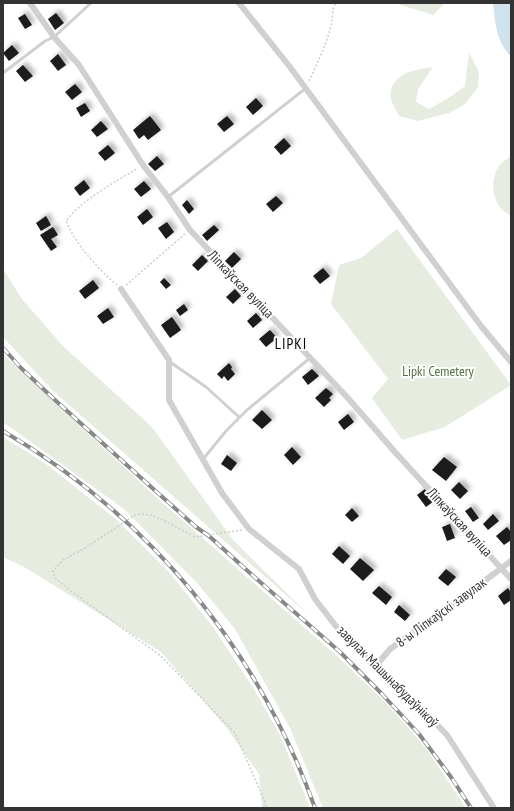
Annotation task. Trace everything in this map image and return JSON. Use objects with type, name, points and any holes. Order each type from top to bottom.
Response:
[{"type":"street","name":"Ліпкаўская вуліца","points":[[30,3],[54,38],[79,65],[143,165],[190,230],[310,358],[502,567],[511,579]]},
{"type":"street","points":[[239,3],[306,88],[481,326],[511,362]]},
{"type":"street","points":[[121,289],[168,360]]},
{"type":"street","name":"завулак Машынабудаўнікоў","points":[[168,360],[169,400],[204,458],[222,493],[250,529],[299,569],[315,599],[335,625],[375,667],[424,711],[447,735],[494,808]]},
{"type":"street","name":"8-ы Ліпкаўскі завулак","points":[[375,667],[390,649],[511,561]]},
{"type":"lane","points":[[3,73],[45,41],[54,38],[91,3]]},
{"type":"lane","points":[[168,198],[306,88]]},
{"type":"lane","points":[[204,458],[239,417],[310,358]]},
{"type":"lane","points":[[168,360],[206,388],[239,417]]},
{"type":"path","points":[[306,88],[328,39],[334,6],[336,3]]},
{"type":"path","points":[[143,165],[100,192],[73,212],[66,221],[71,233],[109,279],[121,289],[190,230]]},
{"type":"path","points":[[250,529],[195,537],[151,515],[135,515],[85,548],[63,560],[53,571],[55,578],[162,656],[235,733],[265,802],[266,808]]},
{"type":"green space","points":[[399,3],[442,3],[443,5],[433,15],[401,5]]},
{"type":"green space","points":[[469,53],[479,72],[478,87],[465,104],[449,113],[418,121],[399,116],[391,99],[393,84],[398,79],[418,69],[433,67],[418,89],[416,102],[429,109],[465,86]]},
{"type":"green space","points":[[511,156],[511,215],[505,212],[496,201],[493,187],[496,172],[499,166]]},
{"type":"green space","name":"Lipki Cemetery","points":[[397,229],[511,385],[445,427],[402,440],[372,398],[388,379],[331,304],[339,265],[361,258]]},
{"type":"green space","points":[[3,269],[22,299],[63,346],[152,427],[234,541],[309,615],[53,391],[3,337]]},
{"type":"green space","points":[[3,354],[157,498],[337,656],[390,707],[425,747],[466,808],[323,808],[290,728],[235,629],[197,583],[124,509],[3,422]]},
{"type":"green space","points":[[3,437],[46,464],[117,520],[169,572],[213,627],[252,686],[281,737],[310,808],[262,808],[259,774],[226,727],[161,652],[26,568],[3,557]]},
{"type":"water","points":[[493,3],[511,3],[511,57],[502,44],[497,32]]},
{"type":"building","points":[[56,13],[64,23],[55,30],[48,19]]},
{"type":"building","points":[[25,14],[32,25],[25,29],[18,18]]},
{"type":"building","points":[[12,45],[19,53],[9,61],[3,53]]},
{"type":"building","points":[[58,54],[66,65],[58,71],[50,61]]},
{"type":"building","points":[[23,65],[33,76],[25,82],[16,71]]},
{"type":"building","points":[[75,84],[82,92],[72,100],[65,92]]},
{"type":"building","points":[[256,98],[263,106],[253,115],[246,107]]},
{"type":"building","points":[[85,103],[90,111],[81,117],[76,108]]},
{"type":"building","points":[[150,116],[161,130],[148,140],[144,135],[139,139],[133,130]]},
{"type":"building","points":[[227,116],[234,124],[224,132],[217,124]]},
{"type":"building","points":[[101,121],[108,129],[97,137],[91,130]]},
{"type":"building","points":[[284,138],[291,146],[281,155],[274,147]]},
{"type":"building","points":[[108,145],[115,153],[105,161],[98,153]]},
{"type":"building","points":[[157,156],[164,164],[155,171],[148,164]]},
{"type":"building","points":[[84,180],[90,188],[80,196],[74,188]]},
{"type":"building","points":[[144,181],[151,189],[141,197],[134,189]]},
{"type":"building","points":[[276,196],[283,203],[273,212],[266,204]]},
{"type":"building","points":[[187,200],[194,209],[189,214],[182,205]]},
{"type":"building","points":[[147,209],[153,217],[143,225],[137,217]]},
{"type":"building","points":[[46,216],[51,225],[41,231],[36,223]]},
{"type":"building","points":[[167,222],[174,232],[166,239],[158,228]]},
{"type":"building","points":[[214,225],[219,230],[207,241],[202,235]]},
{"type":"building","points":[[53,227],[58,235],[51,239],[57,247],[51,251],[40,235]]},
{"type":"building","points":[[234,252],[241,259],[232,268],[225,261]]},
{"type":"building","points":[[202,255],[208,261],[198,271],[192,265]]},
{"type":"building","points":[[323,268],[330,276],[320,284],[313,276]]},
{"type":"building","points":[[164,278],[171,285],[166,289],[160,282]]},
{"type":"building","points":[[93,280],[99,288],[85,299],[79,291]]},
{"type":"building","points":[[235,289],[241,296],[233,304],[226,297]]},
{"type":"building","points":[[184,304],[188,310],[180,316],[176,310]]},
{"type":"building","points":[[108,308],[114,317],[103,324],[97,316]]},
{"type":"building","points":[[256,313],[262,320],[253,328],[247,321]]},
{"type":"building","points":[[172,317],[181,330],[170,338],[161,325]]},
{"type":"building","points":[[270,330],[277,338],[266,347],[259,339]]},
{"type":"building","points":[[229,363],[235,374],[228,381],[224,376],[222,379],[217,374]]},
{"type":"building","points":[[312,369],[319,376],[308,385],[302,377]]},
{"type":"building","points":[[326,388],[333,394],[329,398],[331,400],[324,407],[315,398]]},
{"type":"building","points":[[262,410],[272,420],[262,429],[252,420]]},
{"type":"building","points":[[348,414],[354,422],[344,430],[338,422]]},
{"type":"building","points":[[292,447],[301,457],[293,465],[284,455]]},
{"type":"building","points":[[227,455],[237,463],[231,471],[221,464]]},
{"type":"building","points":[[444,457],[457,467],[446,481],[432,470]]},
{"type":"building","points":[[459,482],[468,491],[460,499],[451,490]]},
{"type":"building","points":[[425,489],[434,501],[426,507],[417,495]]},
{"type":"building","points":[[471,507],[479,518],[473,522],[465,511]]},
{"type":"building","points":[[352,508],[359,516],[352,522],[345,515]]},
{"type":"building","points":[[493,514],[499,521],[488,530],[483,524]]},
{"type":"building","points":[[450,524],[455,538],[447,541],[442,527]]},
{"type":"building","points":[[507,527],[511,532],[511,540],[504,545],[496,536]]},
{"type":"building","points":[[339,546],[350,556],[343,564],[332,554]]},
{"type":"building","points":[[360,558],[374,570],[363,581],[350,569]]},
{"type":"building","points":[[446,569],[456,577],[448,586],[438,578]]},
{"type":"building","points":[[379,586],[392,597],[386,605],[372,593]]},
{"type":"building","points":[[508,588],[511,593],[511,600],[504,605],[498,596]]},
{"type":"building","points":[[399,605],[410,615],[405,621],[394,612]]},
{"type":"railway","points":[[3,348],[21,368],[55,400],[150,486],[340,652],[419,734],[451,777],[471,808]]},
{"type":"railway","points":[[3,431],[56,465],[105,503],[151,546],[192,592],[230,641],[263,694],[291,750],[315,808]]},
{"type":"district","name":"LIPKI","points":[[291,344]]}]
